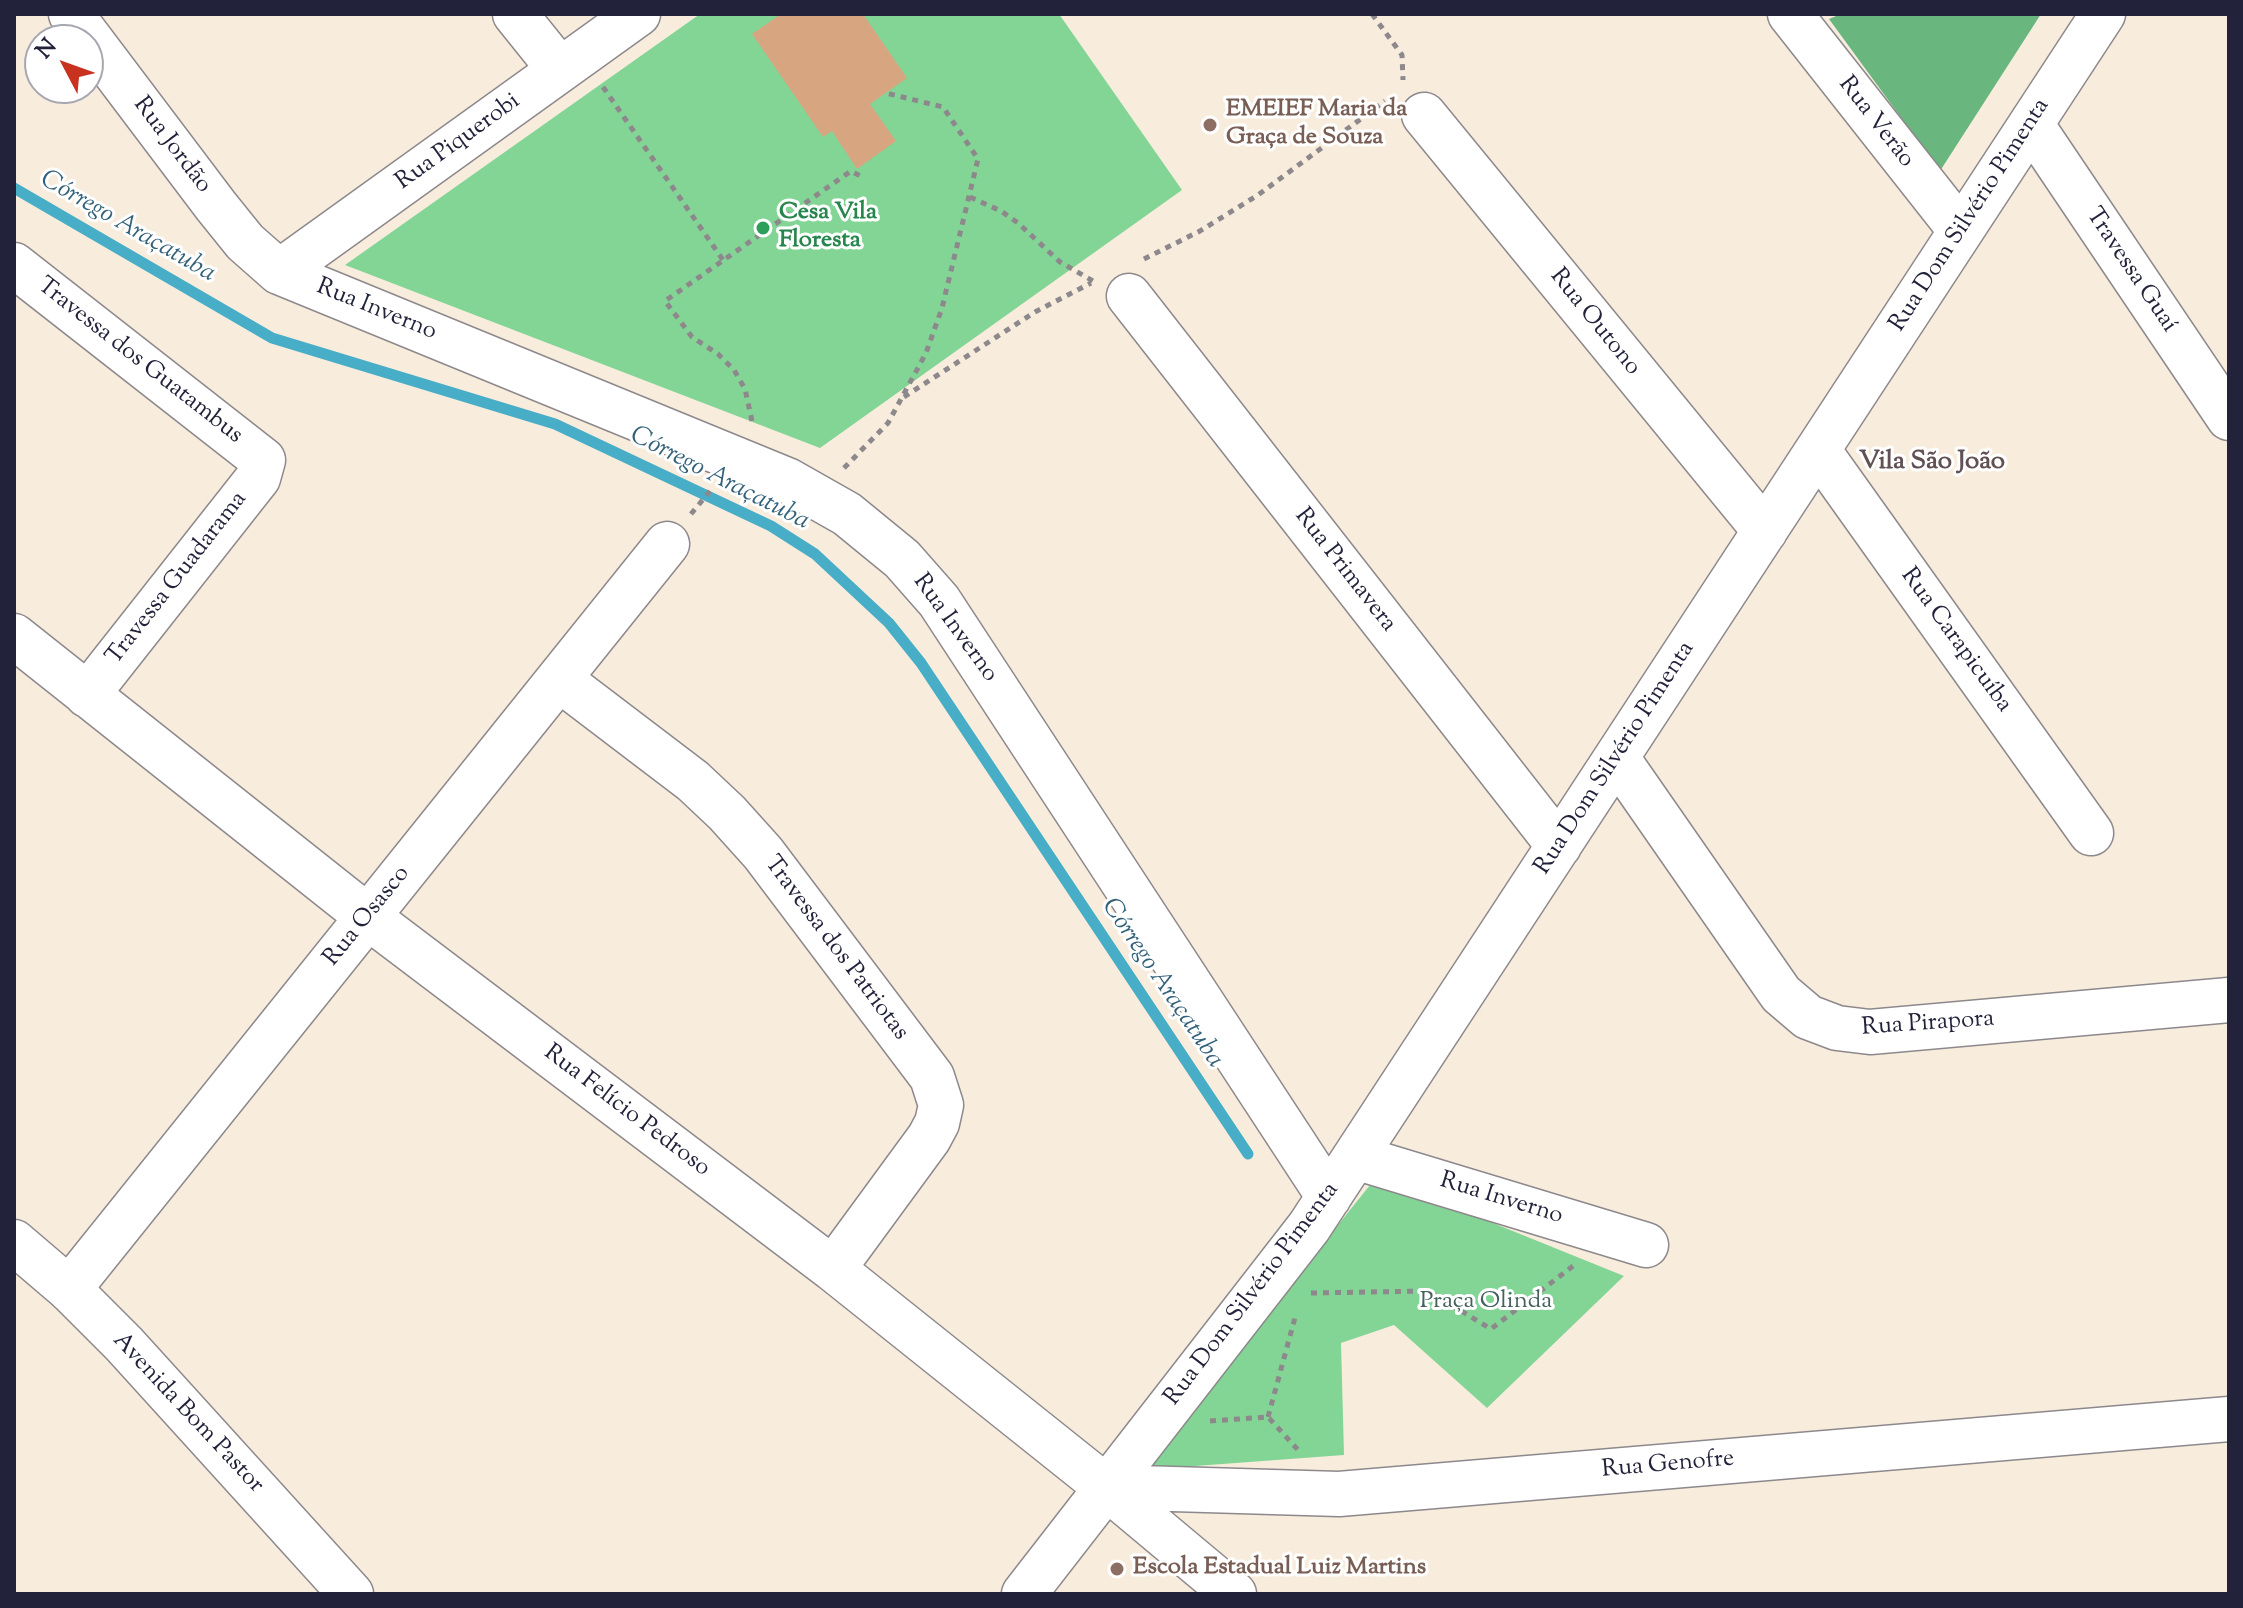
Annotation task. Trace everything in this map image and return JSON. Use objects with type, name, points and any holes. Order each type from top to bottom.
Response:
[{"type":"street","name":"Rua Jordão","points":[[71,14],[225,218],[245,242],[279,272]]},
{"type":"street","points":[[515,14],[571,63]]},
{"type":"street","name":"Rua Piquerobi","points":[[279,272],[638,14]]},
{"type":"street","name":"Rua Verão","points":[[1790,14],[1961,231]]},
{"type":"street","name":"Rua Dom Silvério Pimenta","points":[[1024,1594],[1309,1227],[2103,14]]},
{"type":"street","name":"Rua Outono","points":[[1414,101],[1765,531]]},
{"type":"street","name":"Travessa Guaí","points":[[2031,124],[2229,418]]},
{"type":"street","name":"Travessa dos Guatambus","points":[[14,265],[263,460]]},
{"type":"street","name":"Rua Inverno","points":[[279,272],[787,480],[847,514],[902,559],[939,601],[1329,1197]]},
{"type":"street","name":"Rua Primavera","points":[[1117,279],[1559,846]]},
{"type":"street","name":"Rua Carapicuíba","points":[[1818,450],[2091,833]]},
{"type":"street","name":"Travessa Guadarama","points":[[87,695],[258,478],[263,460]]},
{"type":"street","name":"Rua Osasco","points":[[69,1289],[678,531]]},
{"type":"street","name":"Rua Felício Pedroso","points":[[14,636],[368,917],[833,1269],[1106,1487],[1234,1594]]},
{"type":"street","name":"Travessa dos Patriotas","points":[[559,679],[693,781],[727,813],[763,853],[932,1077],[941,1105],[937,1123],[833,1269]]},
{"type":"street","name":"Rua Pirapora","points":[[1617,758],[1781,994],[1808,1017],[1837,1028],[1870,1032],[2229,1000]]},
{"type":"street","name":"Rua Inverno","points":[[1355,1157],[1630,1240]]},
{"type":"street","name":"Avenida Bom Pastor","points":[[14,1242],[69,1289],[134,1355],[351,1594]]},
{"type":"street","name":"Rua Genofre","points":[[1106,1487],[1339,1494],[2229,1419]]},
{"type":"path","points":[[904,397],[1035,312],[1117,279],[1414,101],[1402,55],[1372,14]]},
{"type":"path","points":[[571,63],[723,260]]},
{"type":"path","points":[[813,495],[888,423],[926,353],[942,308],[978,159],[943,107],[886,93]]},
{"type":"path","points":[[755,428],[745,389],[734,370],[718,354],[692,337],[665,301],[851,171],[862,177]]},
{"type":"path","points":[[970,197],[1001,211],[1018,223],[1060,262],[1117,279]]},
{"type":"path","points":[[678,531],[715,485]]},
{"type":"path","points":[[1302,1293],[1428,1291],[1491,1329],[1630,1240]]},
{"type":"path","points":[[1154,1426],[1268,1417],[1339,1494]]},
{"type":"green space","name":"Cesa Vila Floresta","points":[[700,14],[1059,14],[1182,190],[820,448],[345,265]]},
{"type":"green space","points":[[1841,14],[2041,14],[1940,171],[1829,19]]},
{"type":"green space","name":"Praça Olinda","points":[[1370,1185],[1441,1202],[1624,1276],[1487,1408],[1394,1325],[1341,1343],[1344,1455],[1141,1470]]},
{"type":"building","points":[[781,14],[863,14],[907,78],[870,104],[896,141],[857,169],[832,131],[823,137],[752,34]]},
{"type":"waterway","name":"Córrego Araçatuba","points":[[14,188],[272,338],[555,424],[771,526],[815,554],[889,623],[921,663],[1248,1154]]},
{"type":"place","name":"EMEIEF Maria da Graça de Souza","points":[[1210,125]]},
{"type":"place","name":"Cesa Vila Floresta","points":[[763,228]]},
{"type":"place","name":"Escola Estadual Luiz Martins","points":[[1117,1569]]},
{"type":"district","name":"Vila São João","points":[[1932,464]]}]
